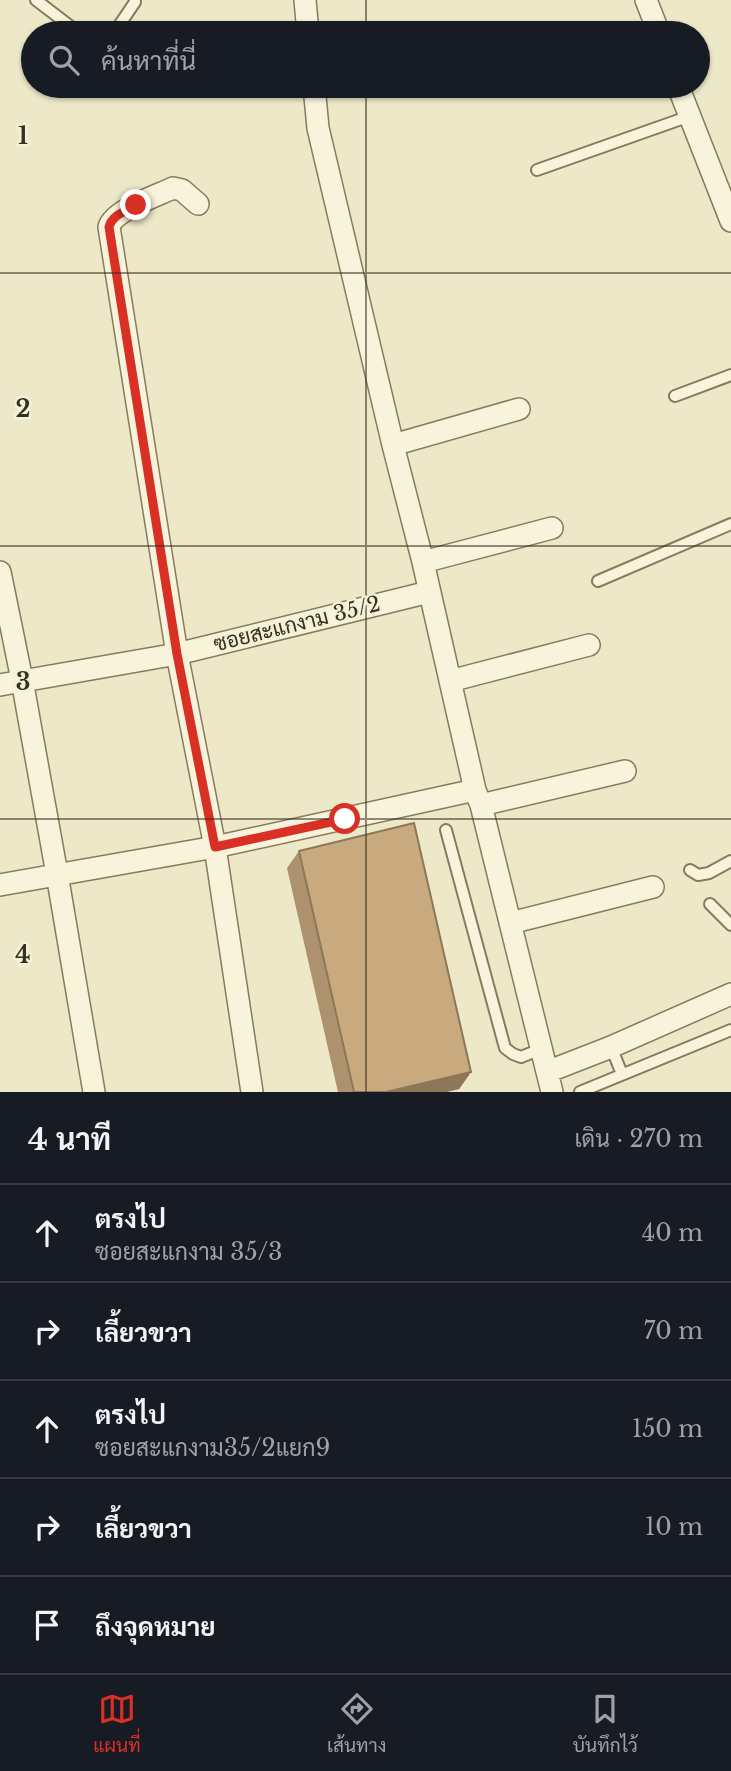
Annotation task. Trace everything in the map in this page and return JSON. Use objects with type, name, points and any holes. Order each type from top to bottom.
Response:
[{"type":"street","points":[[305,0],[308,21]]},
{"type":"street","points":[[646,0],[654,21]]},
{"type":"street","points":[[315,98],[318,128],[393,445],[550,1082],[611,1047],[731,994]]},
{"type":"street","points":[[683,98],[731,221]]},
{"type":"street","points":[[198,204],[182,190],[173,188],[118,214],[109,227],[177,654],[215,847],[253,1092]]},
{"type":"street","points":[[393,445],[519,409]]},
{"type":"street","points":[[423,562],[552,528]]},
{"type":"street","points":[[0,572],[22,680],[94,1092]]},
{"type":"street","name":"ซอยสะแกงาม 35/2","points":[[0,685],[177,654],[429,592]]},
{"type":"street","points":[[450,681],[589,645]]},
{"type":"street","points":[[0,885],[625,771]]},
{"type":"street","points":[[510,923],[653,887]]},
{"type":"lane","points":[[36,0],[63,21]]},
{"type":"lane","points":[[122,21],[135,2]]},
{"type":"lane","points":[[537,170],[690,116]]},
{"type":"lane","points":[[675,396],[731,375]]},
{"type":"lane","points":[[598,580],[731,524]]},
{"type":"lane","points":[[446,830],[505,1048],[521,1057],[541,1049]]},
{"type":"lane","points":[[690,870],[698,875],[709,873],[731,861]]},
{"type":"lane","points":[[710,904],[731,925]]},
{"type":"lane","points":[[580,1092],[731,1030]]},
{"type":"lane","points":[[611,1047],[622,1074]]},
{"type":"building","points":[[414,823],[471,1072],[386,1092],[354,1092],[299,851]]},
{"type":"route","points":[[136,205],[118,214],[109,227],[177,654],[215,847],[345,819]]}]
